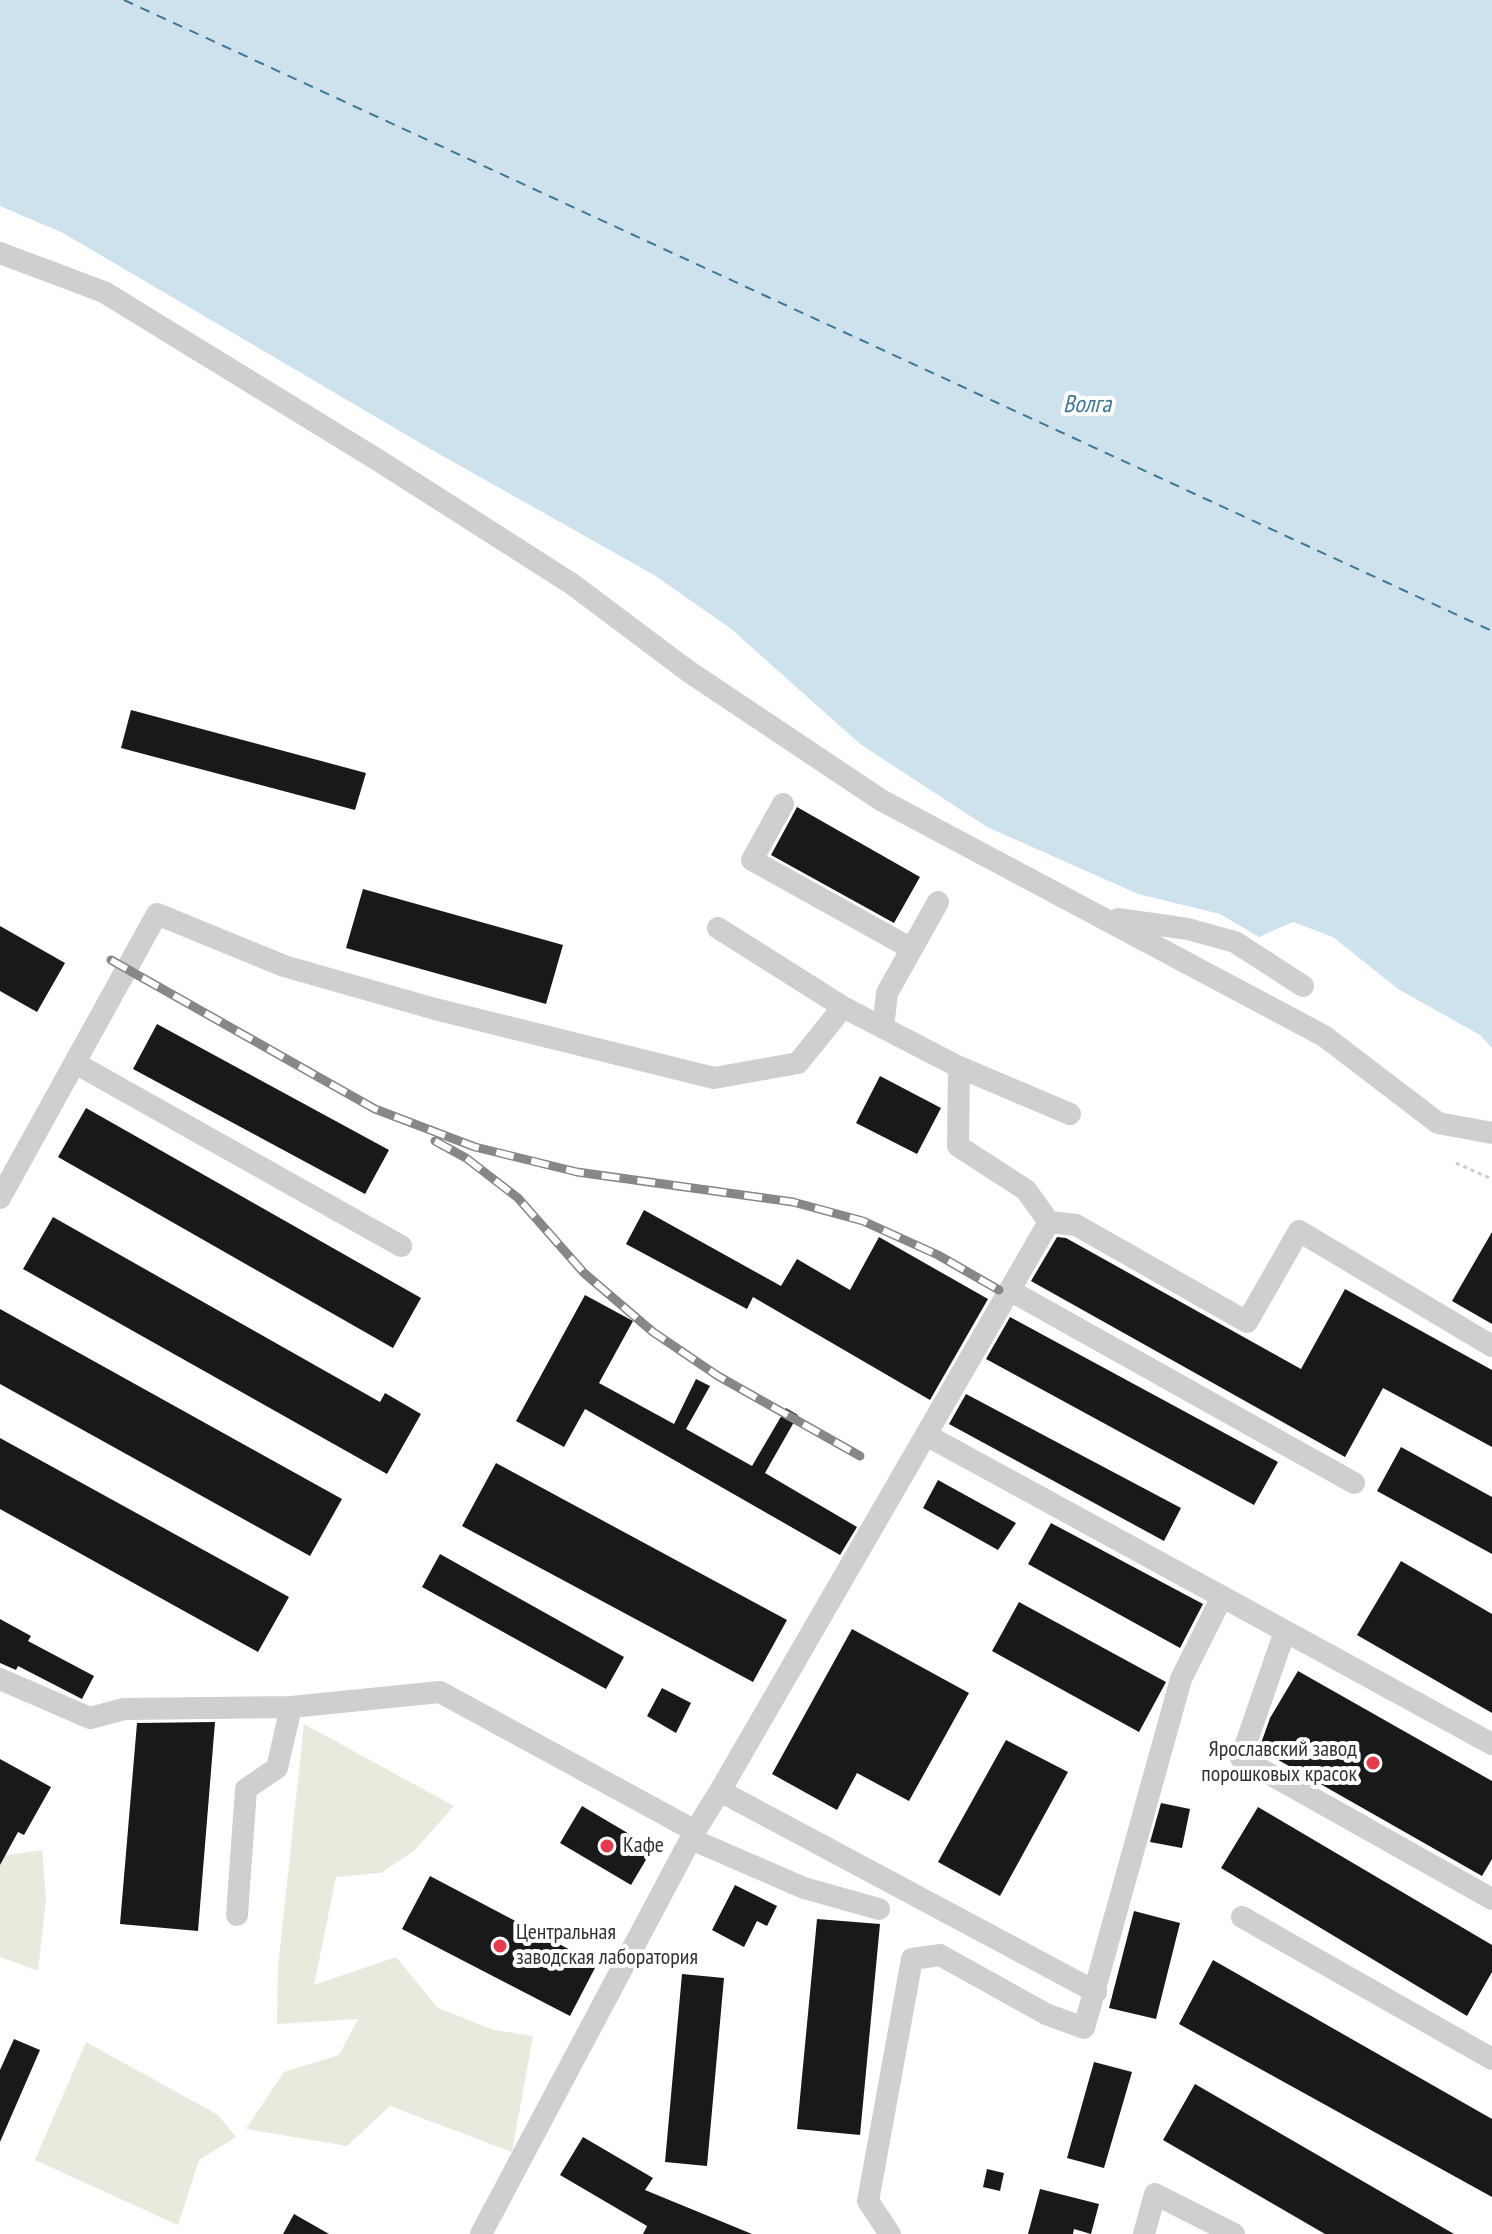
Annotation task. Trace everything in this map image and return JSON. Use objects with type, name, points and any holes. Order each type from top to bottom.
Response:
[{"type":"lane","points":[[0,253],[104,292],[572,584],[688,671],[881,800],[1324,1036],[1438,1123],[1492,1133]]},
{"type":"lane","points":[[783,804],[752,860],[912,949]]},
{"type":"lane","points":[[883,1028],[887,993],[938,902]]},
{"type":"lane","points":[[0,1198],[157,914],[284,966],[435,1009],[714,1078],[798,1063],[843,1007]]},
{"type":"lane","points":[[1101,916],[1188,929],[1235,942],[1303,986]]},
{"type":"lane","points":[[718,928],[843,1007],[959,1067],[1070,1114]]},
{"type":"lane","points":[[75,1063],[401,1246]]},
{"type":"lane","points":[[959,1067],[958,1146],[1026,1190],[1049,1222],[1076,1225],[1247,1322],[1299,1231],[1492,1346]]},
{"type":"lane","points":[[481,2234],[693,1835],[928,1436],[1049,1222]]},
{"type":"lane","points":[[1011,1291],[1354,1483]]},
{"type":"lane","points":[[928,1436],[1492,1744]]},
{"type":"lane","points":[[890,2234],[868,2201],[912,1959],[940,1955],[1046,2014],[1084,2028],[1181,1679],[1222,1597]]},
{"type":"lane","points":[[1285,1631],[1241,1758],[1492,1899]]},
{"type":"lane","points":[[0,1679],[90,1718],[124,1709],[291,1707],[440,1692],[693,1835],[804,1888],[879,1909]]},
{"type":"lane","points":[[237,1915],[246,1789],[277,1768],[291,1707]]},
{"type":"lane","points":[[720,1791],[1096,1992]]},
{"type":"lane","points":[[1242,1917],[1492,2059]]},
{"type":"lane","points":[[1144,2234],[1155,2194],[1234,2234]]},
{"type":"path","points":[[1456,1163],[1492,1179]]},
{"type":"shaded area","points":[[304,1724],[454,1806],[414,1851],[381,1873],[336,1877],[314,1985],[396,1957],[438,2008],[494,2030],[533,2036],[512,2152],[390,2106],[347,2146],[246,2129],[284,2072],[339,2055],[358,2019],[277,2024],[278,1967]]},
{"type":"shaded area","points":[[42,1850],[46,1898],[38,1971],[0,1957],[0,1856]]},
{"type":"shaded area","points":[[86,2042],[218,2115],[236,2137],[199,2160],[178,2225],[35,2160]]},
{"type":"water","name":"Волга","points":[[0,0],[1492,0],[1492,1048],[1480,1035],[1398,989],[1333,937],[1293,922],[1259,937],[1220,914],[1138,894],[987,827],[860,744],[730,628],[654,575],[432,450],[63,233],[0,206]]},
{"type":"building","points":[[131,710],[366,773],[355,810],[121,748]]},
{"type":"building","points":[[797,807],[920,877],[894,923],[771,855]]},
{"type":"building","points":[[363,889],[563,945],[546,1004],[346,948]]},
{"type":"building","points":[[0,926],[65,963],[37,1012],[0,991]]},
{"type":"building","points":[[157,1024],[389,1150],[365,1194],[133,1069]]},
{"type":"building","points":[[880,1076],[941,1108],[917,1154],[856,1123]]},
{"type":"building","points":[[86,1108],[421,1298],[393,1348],[58,1157]]},
{"type":"building","points":[[644,1210],[781,1286],[797,1259],[850,1290],[879,1237],[988,1299],[930,1400],[753,1297],[747,1309],[626,1244]]},
{"type":"building","points":[[53,1217],[380,1402],[385,1393],[421,1414],[387,1474],[23,1269]]},
{"type":"building","points":[[1492,1232],[1492,1324],[1452,1301]]},
{"type":"building","points":[[1057,1237],[1066,1238],[1301,1369],[1345,1289],[1492,1370],[1492,1447],[1383,1388],[1345,1457],[1031,1281]]},
{"type":"building","points":[[585,1295],[633,1321],[599,1383],[674,1424],[696,1379],[710,1386],[686,1429],[752,1466],[786,1408],[798,1415],[765,1473],[857,1527],[840,1555],[585,1409],[564,1447],[516,1421]]},
{"type":"building","points":[[0,1309],[342,1499],[310,1556],[0,1384]]},
{"type":"building","points":[[1010,1317],[1278,1462],[1254,1505],[986,1359]]},
{"type":"building","points":[[966,1394],[1181,1508],[1164,1541],[949,1424]]},
{"type":"building","points":[[0,1438],[289,1597],[258,1652],[0,1509]]},
{"type":"building","points":[[1401,1447],[1492,1497],[1492,1554],[1377,1491]]},
{"type":"building","points":[[496,1463],[787,1620],[753,1682],[462,1526]]},
{"type":"building","points":[[938,1480],[1016,1523],[998,1550],[923,1508]]},
{"type":"building","points":[[1051,1523],[1203,1604],[1180,1648],[1028,1564]]},
{"type":"building","points":[[440,1554],[624,1657],[606,1689],[422,1587]]},
{"type":"building","points":[[1401,1561],[1492,1614],[1492,1713],[1357,1635]]},
{"type":"building","points":[[1019,1602],[1166,1682],[1139,1732],[992,1651]]},
{"type":"building","points":[[0,1619],[31,1636],[28,1641],[94,1676],[82,1699],[18,1666],[16,1670],[0,1663]]},
{"type":"building","points":[[852,1629],[969,1693],[909,1801],[857,1773],[837,1810],[772,1774]]},
{"type":"building","name":"Ярославский завод порошковых красок","points":[[1298,1671],[1492,1781],[1492,1859],[1482,1876],[1259,1749],[1270,1718]]},
{"type":"building","points":[[662,1688],[691,1703],[676,1733],[647,1716]]},
{"type":"building","points":[[215,1722],[198,1931],[120,1924],[137,1723]]},
{"type":"building","points":[[1006,1740],[1068,1772],[1000,1896],[938,1862]]},
{"type":"building","points":[[0,1759],[51,1787],[24,1835],[18,1832],[0,1865]]},
{"type":"building","points":[[1161,1803],[1190,1809],[1182,1848],[1150,1842]]},
{"type":"building","name":"Кафе","points":[[582,1806],[653,1848],[631,1885],[560,1843]]},
{"type":"building","points":[[1258,1807],[1492,1945],[1492,1972],[1467,2016],[1221,1868]]},
{"type":"building","name":"Центральная заводская лаборатория","points":[[430,1876],[597,1964],[570,2016],[402,1929]]},
{"type":"building","points":[[735,1885],[777,1906],[767,1926],[757,1921],[744,1947],[712,1930]]},
{"type":"building","points":[[1134,1911],[1180,1923],[1156,2019],[1109,2008]]},
{"type":"building","points":[[817,1919],[880,1924],[860,2135],[797,2129]]},
{"type":"building","points":[[1213,1960],[1492,2119],[1492,2197],[1179,2024]]},
{"type":"building","points":[[682,1974],[724,1978],[707,2166],[665,2162]]},
{"type":"building","points":[[14,2039],[40,2050],[0,2142],[0,2070]]},
{"type":"building","points":[[1094,2062],[1132,2072],[1104,2168],[1067,2158]]},
{"type":"building","points":[[1195,2084],[1454,2234],[1325,2234],[1163,2140]]},
{"type":"building","points":[[583,2137],[653,2178],[645,2190],[752,2234],[643,2234],[647,2226],[560,2175]]},
{"type":"building","points":[[987,2169],[1004,2173],[1000,2191],[983,2187]]},
{"type":"building","points":[[1040,2189],[1099,2204],[1091,2234],[1074,2229],[1073,2234],[1028,2234]]},
{"type":"building","points":[[294,2214],[329,2234],[283,2234]]},
{"type":"ferry route","points":[[124,0],[1492,631]]},
{"type":"railway","points":[[111,960],[375,1109],[475,1147],[577,1172],[793,1202],[863,1221],[938,1255],[999,1290]]},
{"type":"railway","points":[[435,1141],[466,1158],[518,1198],[584,1273],[653,1332],[718,1376],[860,1456]]},
{"type":"place","name":"Ярославский завод порошковых красок","points":[[1373,1763]]},
{"type":"place","name":"Кафе","points":[[607,1846]]},
{"type":"place","name":"Центральная заводская лаборатория","points":[[500,1946]]}]
